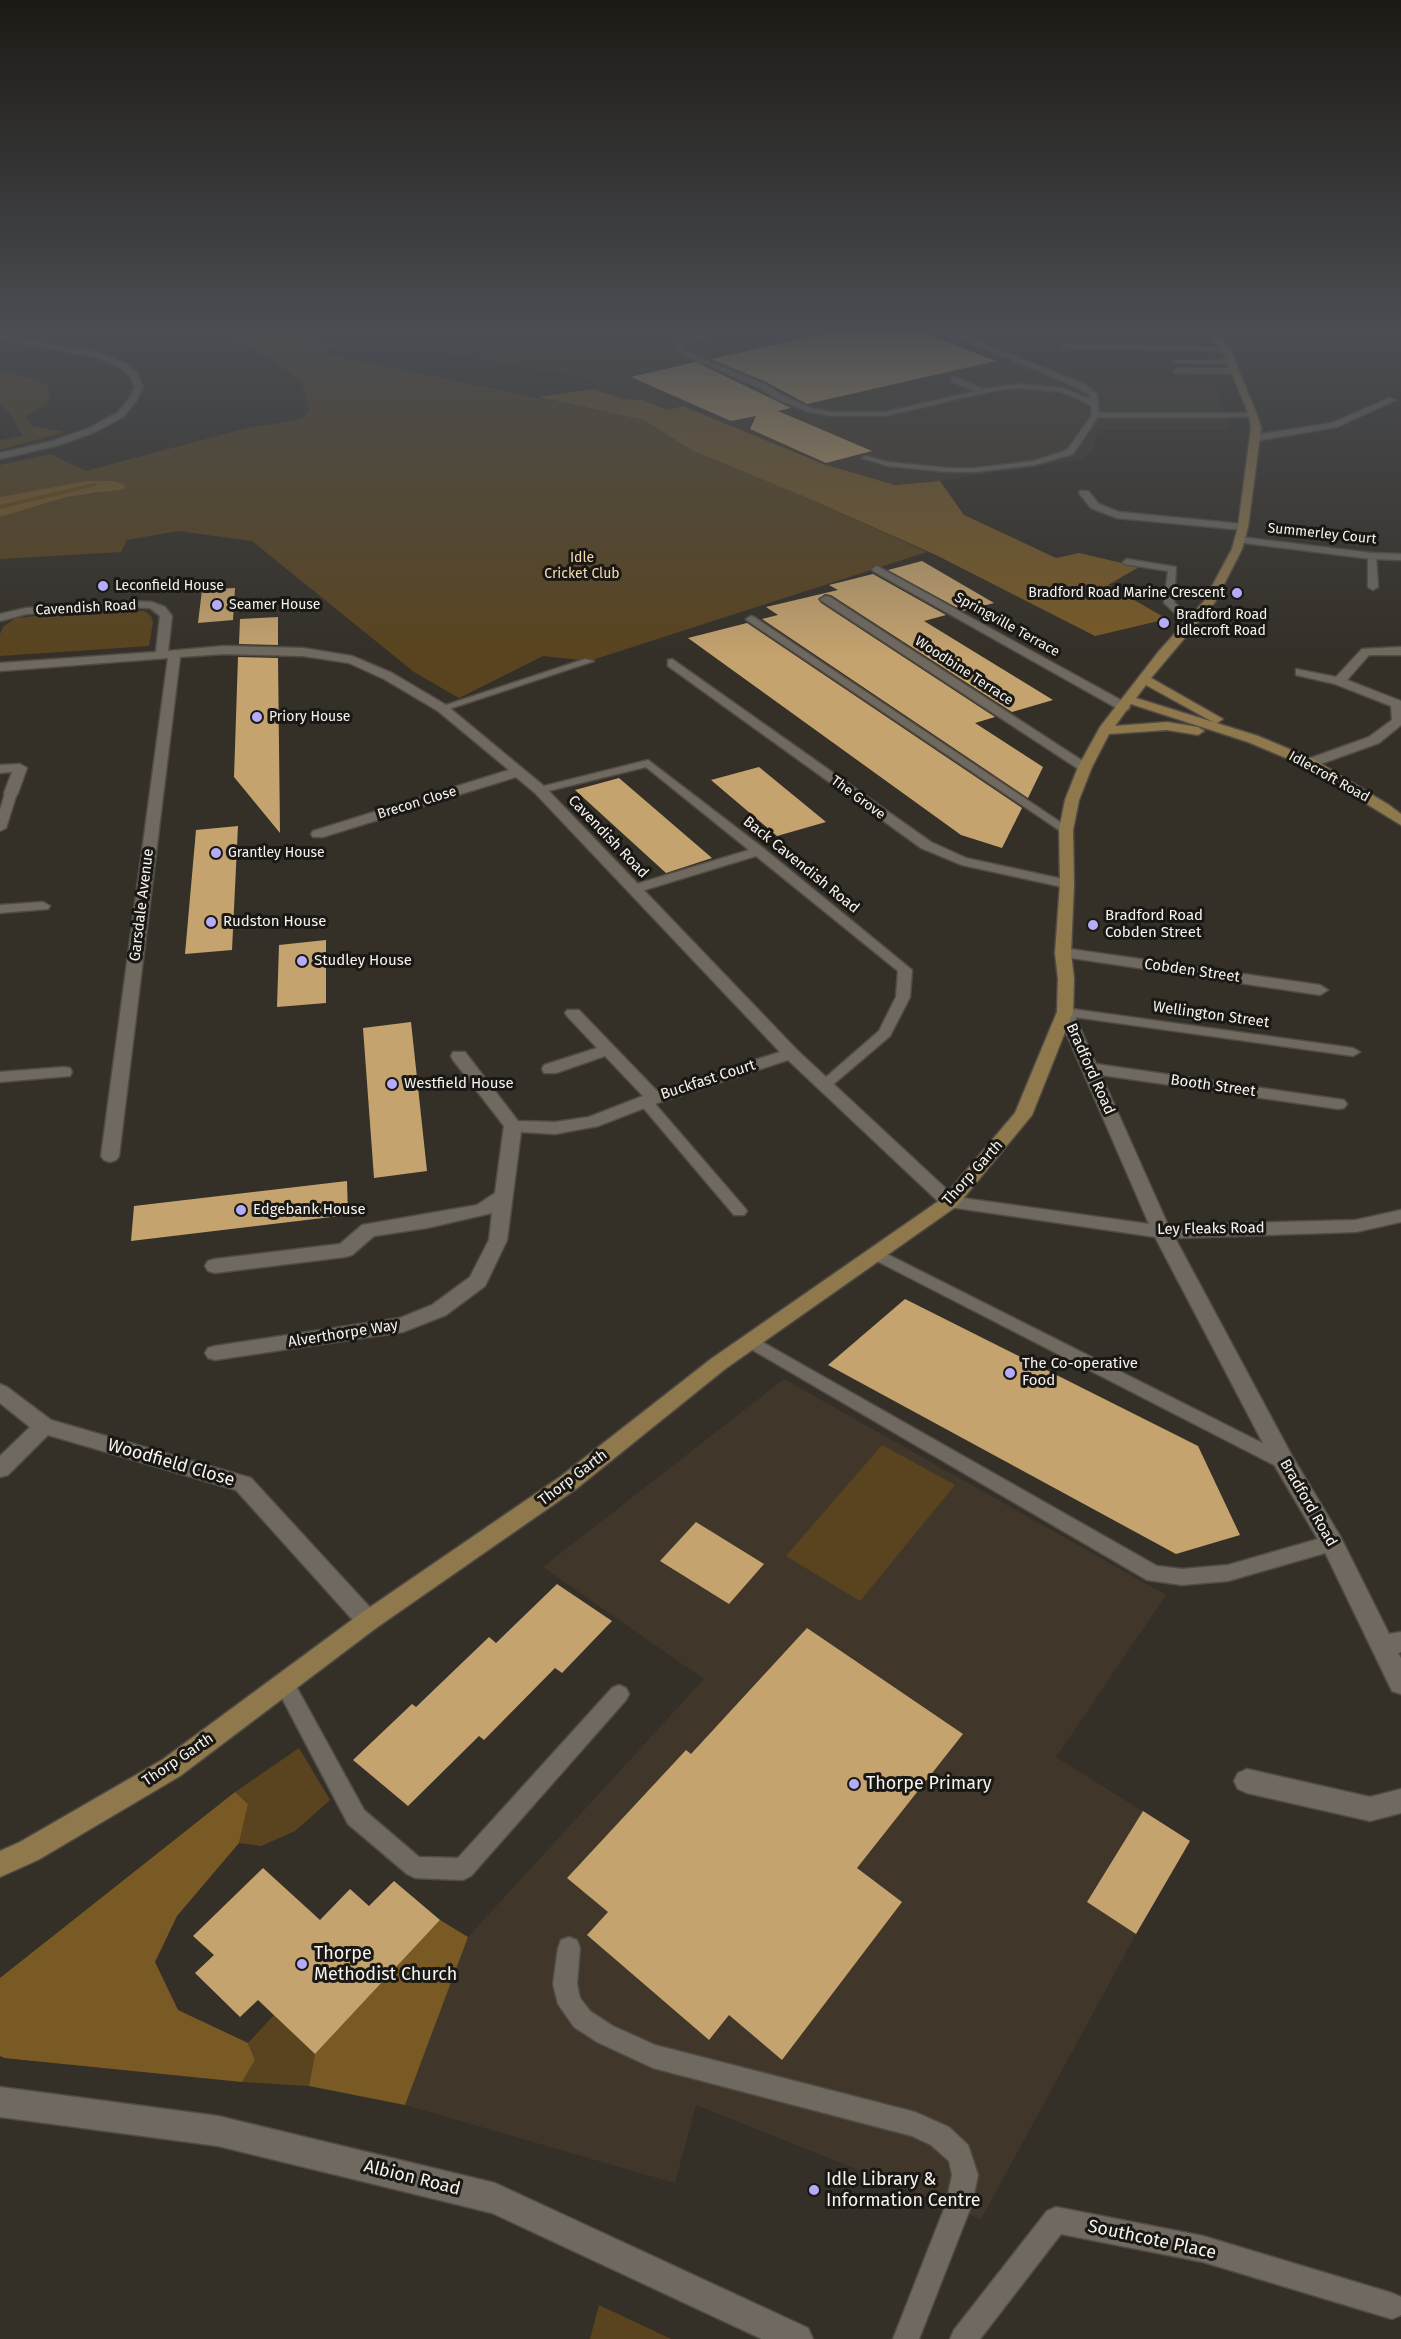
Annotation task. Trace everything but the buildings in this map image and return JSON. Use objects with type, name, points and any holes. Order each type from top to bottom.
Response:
[{"type":"street","points":[[0,456],[61,441]]},
{"type":"street","name":"Bradford Road","points":[[1254,441],[1240,540],[1209,602],[1192,624],[1163,654],[1105,730],[1085,767],[1072,800],[1066,830],[1065,1012],[1162,1232],[1284,1462],[1392,1644],[1401,1683]]},
{"type":"street","points":[[1084,494],[1095,506],[1117,515],[1243,527]]},
{"type":"street","name":"Summerley Court","points":[[1240,540],[1372,556],[1401,557]]},
{"type":"street","name":"Springville Terrace","points":[[877,569],[1127,703]]},
{"type":"street","name":"Woodbine Terrace","points":[[826,599],[1085,767]]},
{"type":"street","name":"Cavendish Road","points":[[0,618],[26,611],[128,604],[152,605],[161,609],[166,616],[168,654]]},
{"type":"street","name":"Cavendish Road","points":[[0,666],[224,651],[303,652],[352,660],[388,676],[442,708],[540,790],[791,1054],[950,1202]]},
{"type":"street","points":[[1339,681],[1366,652],[1401,651]]},
{"type":"street","name":"Garsdale Avenue","points":[[110,1156],[168,654]]},
{"type":"street","name":"The Grove","points":[[672,663],[926,845],[962,861],[1067,884]]},
{"type":"street","points":[[1300,672],[1339,681],[1397,704],[1398,721],[1374,740],[1310,763]]},
{"type":"street","name":"Idlecroft Road","points":[[1145,679],[1253,739],[1310,763],[1384,808],[1401,821]]},
{"type":"street","name":"Idlecroft Road","points":[[1127,703],[1253,739]]},
{"type":"street","name":"Idlecroft Road","points":[[1105,730],[1167,726],[1253,739]]},
{"type":"street","points":[[0,769],[20,768],[11,793]]},
{"type":"street","name":"Brecon Close","points":[[318,834],[517,772]]},
{"type":"street","points":[[0,909],[43,906]]},
{"type":"street","name":"Cobden Street","points":[[1064,953],[1320,990]]},
{"type":"street","name":"Thorp Garth","points":[[0,1864],[29,1851],[171,1768],[368,1621],[568,1483],[718,1364],[950,1202],[1023,1114],[1065,1012]]},
{"type":"street","name":"Buckfast Court","points":[[573,1013],[650,1099],[791,1054]]},
{"type":"street","points":[[550,1069],[608,1050]]},
{"type":"street","points":[[459,1056],[513,1126],[555,1128],[592,1122],[650,1099]]},
{"type":"street","name":"Booth Street","points":[[1089,1068],[1338,1104]]},
{"type":"street","points":[[0,1077],[64,1072]]},
{"type":"street","name":"Alverthorpe Way","points":[[215,1353],[403,1325],[439,1310],[478,1281],[498,1240],[513,1126]]},
{"type":"street","points":[[215,1266],[345,1250],[369,1230],[427,1222],[483,1210],[504,1196]]},
{"type":"street","name":"Ley Fleaks Road","points":[[950,1202],[1162,1232],[1356,1226],[1401,1216]]},
{"type":"street","name":"Woodfield Close","points":[[0,1392],[44,1426],[243,1484],[368,1621]]},
{"type":"street","points":[[0,1469],[44,1426]]},
{"type":"street","points":[[1247,1780],[1370,1809],[1401,1801]]},
{"type":"street","name":"Albion Road","points":[[0,2103],[218,2132],[495,2198],[798,2339]]},
{"type":"lane","points":[[866,458],[888,464],[948,470],[975,470],[1035,463],[1070,452],[1077,441]]},
{"type":"lane","points":[[1372,556],[1373,587]]},
{"type":"lane","points":[[1127,562],[1173,569],[1168,603],[1192,624]]},
{"type":"lane","points":[[751,620],[1066,830]]},
{"type":"lane","points":[[442,708],[589,661]]},
{"type":"lane","name":"Back Cavendish Road","points":[[540,790],[648,763],[904,970],[903,997],[885,1033],[824,1085]]},
{"type":"lane","points":[[0,828],[11,793]]},
{"type":"lane","points":[[634,889],[759,851]]},
{"type":"lane","name":"Wellington Street","points":[[1065,1012],[1353,1052]]},
{"type":"lane","points":[[650,1099],[739,1211]]},
{"type":"lane","points":[[877,1254],[1284,1462]]},
{"type":"lane","points":[[750,1341],[1154,1574],[1182,1577],[1228,1573],[1332,1543]]},
{"type":"lane","points":[[284,1683],[356,1817],[415,1868],[463,1869],[619,1694]]},
{"type":"lane","points":[[569,1948],[565,1984],[570,2004],[582,2019],[605,2034],[653,2056],[915,2124],[940,2136],[959,2154],[965,2175],[959,2204],[906,2339]]},
{"type":"lane","name":"Southcote Place","points":[[963,2339],[1056,2220],[1203,2249],[1392,2306]]},
{"type":"shaded area","points":[[677,441],[768,441],[823,464],[895,485],[940,481],[964,515],[1056,558],[1079,553],[1139,567],[1108,585],[1167,619],[1095,636],[936,555],[810,499],[693,451]]},
{"type":"shaded area","points":[[768,441],[1095,441],[1091,452],[1082,459],[940,481],[895,485],[823,464]]},
{"type":"shaded area","points":[[86,481],[113,481],[124,485],[125,489],[67,497],[0,517],[0,497]]},
{"type":"shaded area","name":"Thorpe Primary","points":[[784,1379],[1166,1595],[1056,1757],[1190,1841],[1136,1934],[981,2219],[696,2105],[675,2183],[405,2105],[468,1937],[704,1679],[543,1567]]},
{"type":"shaded area","points":[[235,1792],[248,1804],[239,1843],[177,1916],[155,1962],[178,2010],[248,2043],[255,2060],[242,2082],[0,2056],[0,1978]]},
{"type":"shaded area","points":[[440,1920],[468,1937],[405,2105],[309,2086],[315,2054]]},
{"type":"green space","points":[[0,441],[31,441],[0,450]]},
{"type":"green space","name":"Idle Cricket Club","points":[[198,441],[677,441],[693,451],[810,499],[927,552],[589,661],[543,656],[459,698],[414,672],[252,541],[178,531],[127,540],[121,552],[0,559],[0,517],[67,497],[102,493],[86,481],[0,497],[0,465],[50,454],[86,471]]},
{"type":"green space","points":[[98,610],[144,611],[151,616],[153,622],[149,646],[0,656],[0,634],[3,627],[16,618]]},
{"type":"green space","points":[[882,1445],[955,1485],[860,1601],[786,1556]]},
{"type":"green space","points":[[299,1748],[330,1800],[295,1831],[261,1846],[239,1843],[248,1804],[235,1792]]},
{"type":"green space","points":[[274,2015],[315,2054],[309,2086],[242,2082],[255,2060],[248,2043]]},
{"type":"green space","points":[[599,2305],[671,2339],[590,2339]]},
{"type":"waterway","points":[[0,507],[94,485]]},
{"type":"place","name":"Leconfield House","points":[[103,586]]},
{"type":"place","name":"Bradford Road Marine Crescent","points":[[1237,593]]},
{"type":"place","name":"Seamer House","points":[[217,605]]},
{"type":"place","name":"Bradford Road Idlecroft Road","points":[[1164,623]]},
{"type":"place","name":"Priory House","points":[[257,717]]},
{"type":"place","name":"Grantley House","points":[[216,853]]},
{"type":"place","name":"Rudston House","points":[[211,922]]},
{"type":"place","name":"Bradford Road Cobden Street","points":[[1093,925]]},
{"type":"place","name":"Studley House","points":[[302,961]]},
{"type":"place","name":"Westfield House","points":[[392,1084]]},
{"type":"place","name":"Edgebank House","points":[[241,1210]]},
{"type":"place","name":"The Co-operative Food","points":[[1010,1373]]},
{"type":"place","name":"Thorpe Primary","points":[[854,1784]]},
{"type":"place","name":"Thorpe Methodist Church","points":[[302,1964]]},
{"type":"place","name":"Idle Library & Information Centre","points":[[814,2190]]}]
